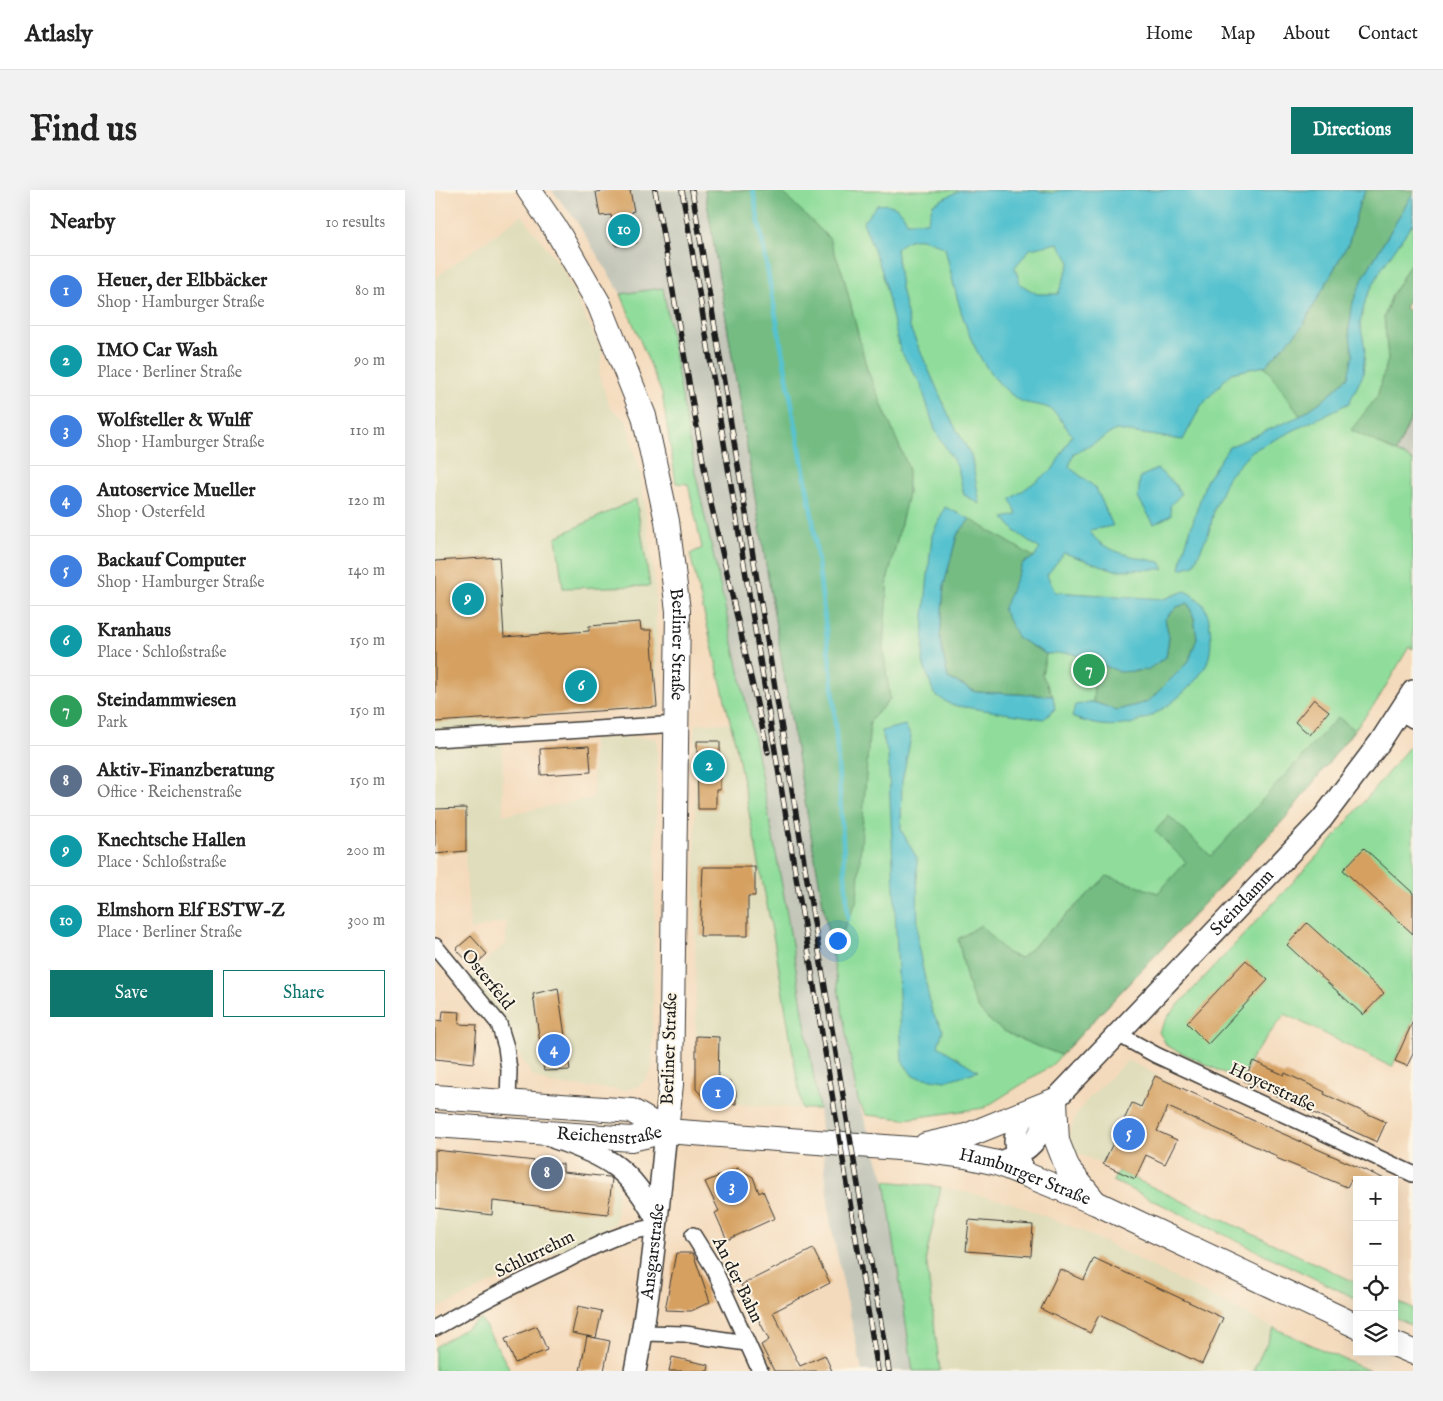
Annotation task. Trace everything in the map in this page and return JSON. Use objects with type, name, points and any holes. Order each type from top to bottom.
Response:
[{"type":"main road","name":"Berliner Straße","points":[[529,190],[557,231],[599,304],[644,416],[667,521],[675,568],[678,611],[678,724],[671,1084],[666,1131]]},
{"type":"main road","name":"Reichenstraße","points":[[435,1097],[632,1111],[666,1131]]},
{"type":"main road","points":[[913,1149],[965,1136],[1055,1100],[1057,1140],[1068,1169],[1096,1203]]},
{"type":"main road","name":"Reichenstraße","points":[[435,1125],[631,1139],[666,1131]]},
{"type":"main road","name":"Hamburger Straße","points":[[666,1131],[913,1149],[1013,1164],[1353,1324]]},
{"type":"main road","points":[[1398,1346],[1413,1352]]},
{"type":"street","name":"Steindamm","points":[[1013,1164],[1016,1129],[1027,1113],[1055,1100],[1323,819],[1407,716],[1413,691]]},
{"type":"street","points":[[435,739],[678,724]]},
{"type":"street","name":"Osterfeld","points":[[435,946],[499,1024],[506,1047],[509,1070],[508,1101]]},
{"type":"street","name":"Hoyerstraße","points":[[1117,1033],[1150,1052],[1413,1174]]},
{"type":"street","name":"Ansgarstraße","points":[[635,1371],[643,1333],[657,1224],[666,1131]]},
{"type":"street","points":[[535,1132],[588,1150],[623,1170],[644,1194],[657,1224]]},
{"type":"street","name":"Schlurrehm","points":[[435,1328],[517,1284],[601,1244],[633,1230],[657,1224]]},
{"type":"street","name":"An der Bahn","points":[[693,1235],[713,1267],[760,1371]]},
{"type":"street","name":"An der Bahn","points":[[643,1333],[685,1334],[746,1343]]},
{"type":"shaded area","points":[[552,190],[705,190],[798,761],[858,1101],[885,1181],[913,1371],[862,1371],[830,1221],[819,1109],[784,896],[755,743],[695,472],[663,288],[621,294],[577,222]]},
{"type":"shaded area","points":[[522,215],[563,270],[602,352],[599,374],[610,408],[626,420],[640,472],[655,584],[658,708],[502,718],[503,815],[593,798],[593,738],[657,738],[652,1069],[645,1080],[637,1087],[623,1090],[550,1084],[532,1075],[517,1051],[503,1021],[467,978],[506,943],[506,921],[470,930],[465,852],[435,855],[435,278]]},
{"type":"shaded area","points":[[1413,414],[1413,461],[1396,452]]},
{"type":"shaded area","points":[[730,723],[776,951],[802,1109],[712,1102],[705,1099],[696,1089],[695,724]]},
{"type":"shaded area","points":[[1128,1060],[1178,1086],[1135,1179],[1073,1151],[1069,1136],[1075,1117],[1087,1100]]},
{"type":"shaded area","points":[[435,1150],[563,1164],[563,1172],[612,1177],[618,1191],[615,1224],[435,1310]]},
{"type":"shaded area","points":[[941,1187],[1010,1202],[1082,1231],[1274,1328],[1253,1371],[940,1371],[926,1257]]},
{"type":"green space","points":[[705,190],[1413,190],[1413,291],[1405,308],[1413,314],[1413,414],[1396,452],[1413,461],[1413,649],[1409,647],[1377,701],[1287,816],[1051,1066],[984,1108],[905,1119],[866,1115],[858,1101],[798,761]]},
{"type":"green space","points":[[705,190],[780,190],[829,238],[843,274],[867,369],[908,467],[908,494],[888,578],[883,648],[890,699],[870,721],[857,900],[832,956],[798,761]]},
{"type":"green space","points":[[1366,190],[1413,190],[1413,193],[1364,276],[1349,329],[1354,355],[1348,377],[1326,398],[1300,416],[1265,366],[1302,327],[1349,242],[1359,204]]},
{"type":"green space","points":[[1413,259],[1413,291],[1405,308],[1413,314],[1413,414],[1396,452],[1351,430],[1377,397],[1388,359],[1384,317],[1392,295]]},
{"type":"green space","points":[[663,288],[695,472],[755,743],[784,896],[819,1109],[802,1109],[776,951],[736,746],[690,554],[702,548],[688,484],[676,483],[662,394],[621,294]]},
{"type":"green space","points":[[636,499],[650,586],[563,588],[556,537]]},
{"type":"green space","points":[[970,519],[1034,557],[1022,564],[1016,581],[1018,638],[1046,654],[1042,675],[1053,696],[976,692],[948,678],[940,640],[944,585],[957,535]]},
{"type":"green space","points":[[1188,603],[1194,618],[1197,638],[1189,661],[1148,702],[1117,710],[1093,702],[1095,662],[1132,672],[1147,668],[1166,657],[1169,637],[1165,619],[1177,607]]},
{"type":"green space","points":[[1338,717],[1354,730],[1287,816],[1061,1055],[1006,1032],[996,1026],[979,1009],[968,985],[958,939],[981,925],[1007,953],[1021,958],[1107,876],[1158,893],[1186,862],[1155,831],[1169,816],[1211,856]]},
{"type":"green space","points":[[1409,747],[1413,747],[1413,1021],[1392,1067],[1285,1014],[1254,1054],[1241,1081],[1167,1046],[1159,1032],[1169,1015],[1333,839]]},
{"type":"green space","points":[[1118,1171],[1353,1281],[1353,1297],[1113,1181]]},
{"type":"green space","points":[[885,1181],[941,1187],[926,1257],[940,1371],[913,1371]]},
{"type":"green space","points":[[1398,1302],[1413,1309],[1413,1326],[1398,1319]]},
{"type":"green space","points":[[481,1319],[511,1371],[435,1371],[435,1347]]},
{"type":"green space","points":[[1274,1328],[1370,1371],[1253,1371]]},
{"type":"water","points":[[960,190],[1034,190],[1052,193],[1061,190],[1366,190],[1359,204],[1349,242],[1302,327],[1265,366],[1231,373],[1201,406],[1183,440],[1116,430],[1074,453],[1069,467],[1096,488],[1113,526],[1090,530],[1094,538],[1110,549],[1121,553],[1160,562],[1164,569],[1115,570],[1064,553],[1047,575],[1055,592],[1164,599],[1185,591],[1200,601],[1206,609],[1209,619],[1211,635],[1209,658],[1201,673],[1171,703],[1135,723],[1117,726],[1104,725],[1072,717],[1075,705],[1093,702],[1117,710],[1148,702],[1189,661],[1197,638],[1194,618],[1188,603],[1177,607],[1165,619],[1169,637],[1166,657],[1147,670],[1121,672],[1070,653],[1046,654],[1018,638],[1003,610],[1022,564],[1034,557],[1040,549],[1015,531],[1004,518],[1017,515],[1011,499],[1053,469],[1072,435],[1053,411],[1049,408],[1017,399],[987,369],[968,331],[961,311],[945,248],[919,239],[902,244],[896,249],[901,288],[910,328],[950,418],[971,455],[980,504],[964,495],[958,468],[935,430],[921,385],[900,350],[882,271],[863,222],[877,205],[883,205],[896,207],[907,222],[927,222],[933,204]],"holes":[[[1058,243],[1070,262],[1058,294],[1037,294],[1020,284],[1015,267],[1030,249]]]},
{"type":"water","points":[[1413,193],[1413,223],[1382,268],[1366,298],[1360,323],[1365,348],[1363,375],[1349,403],[1252,451],[1228,477],[1214,510],[1210,529],[1194,565],[1180,569],[1183,553],[1206,481],[1229,447],[1300,416],[1326,398],[1348,377],[1353,355],[1349,329],[1353,302],[1364,276]]},
{"type":"water","points":[[1157,469],[1174,483],[1181,494],[1170,506],[1171,515],[1154,524],[1138,498],[1140,477]]},
{"type":"water","points":[[945,507],[970,519],[957,535],[944,585],[940,640],[948,678],[976,692],[1053,696],[1055,709],[1044,719],[951,705],[934,694],[923,663],[924,615],[932,535]]},
{"type":"water","points":[[905,725],[911,737],[902,781],[901,830],[917,858],[918,946],[932,1012],[943,1030],[938,1046],[978,1071],[945,1081],[913,1076],[902,1061],[888,754],[881,731]]},
{"type":"building","points":[[630,190],[634,211],[631,212],[637,243],[616,246],[611,215],[600,216],[596,192]]},
{"type":"building","points":[[499,557],[504,637],[589,631],[589,626],[640,622],[641,630],[651,630],[657,707],[435,722],[435,561]]},
{"type":"building","points":[[1314,699],[1329,711],[1310,735],[1295,722]]},
{"type":"building","points":[[697,741],[720,741],[720,790],[716,790],[716,809],[698,809]]},
{"type":"building","points":[[589,746],[591,772],[541,775],[540,749]]},
{"type":"building","points":[[466,808],[466,851],[435,854],[435,809]]},
{"type":"building","points":[[1364,848],[1413,893],[1413,934],[1343,870]]},
{"type":"building","points":[[703,867],[755,867],[755,896],[748,896],[748,936],[700,936]]},
{"type":"building","points":[[1307,923],[1384,993],[1363,1015],[1287,945]]},
{"type":"building","points":[[471,936],[487,954],[473,967],[456,949]]},
{"type":"building","points":[[1246,960],[1268,980],[1208,1044],[1187,1023]]},
{"type":"building","points":[[558,988],[570,1070],[544,1071],[533,994]]},
{"type":"building","points":[[443,1011],[460,1012],[459,1024],[477,1025],[474,1063],[435,1059],[435,1020],[442,1021]]},
{"type":"building","points":[[1413,1021],[1413,1054],[1407,1066],[1395,1061]]},
{"type":"building","points":[[696,1036],[719,1037],[718,1082],[731,1082],[736,1092],[736,1104],[712,1102],[705,1099],[696,1089]]},
{"type":"building","points":[[1253,1061],[1284,1075],[1285,1073],[1325,1092],[1324,1094],[1386,1122],[1377,1142],[1244,1081]]},
{"type":"building","points":[[1155,1076],[1378,1176],[1353,1176],[1353,1180],[1351,1180],[1347,1187],[1276,1158],[1277,1156],[1168,1107],[1157,1131],[1177,1140],[1165,1164],[1146,1155],[1135,1179],[1103,1164],[1132,1103],[1141,1107]]},
{"type":"building","points":[[435,1150],[563,1164],[563,1172],[609,1177],[612,1179],[608,1214],[493,1201],[492,1215],[435,1208]]},
{"type":"building","points":[[738,1168],[753,1177],[759,1193],[763,1191],[775,1218],[727,1240],[715,1213],[719,1211],[705,1182]]},
{"type":"building","points":[[969,1220],[1033,1225],[1031,1256],[966,1251]]},
{"type":"building","points":[[813,1249],[830,1283],[773,1312],[800,1366],[825,1355],[832,1371],[774,1371],[761,1345],[769,1340],[741,1285]]},
{"type":"building","points":[[676,1253],[693,1253],[710,1302],[691,1311],[665,1310]]},
{"type":"building","points":[[1094,1258],[1223,1318],[1202,1364],[1099,1315],[1090,1333],[1041,1309],[1060,1269],[1084,1280]]},
{"type":"building","points":[[578,1306],[602,1311],[596,1338],[572,1333]]},
{"type":"building","points":[[537,1326],[547,1350],[515,1363],[505,1339]]},
{"type":"building","points":[[587,1336],[610,1341],[604,1371],[580,1371]]},
{"type":"building","points":[[672,1357],[709,1365],[708,1371],[669,1371]]},
{"type":"waterway","points":[[753,190],[813,521],[833,688],[848,919]]},
{"type":"railway","points":[[655,190],[709,495],[768,752]]},
{"type":"railway","points":[[682,190],[878,1371]]},
{"type":"railway","points":[[692,190],[889,1371]]},
{"type":"place","name":"Elmshorn Elf ESTW-Z","points":[[624,230]]},
{"type":"place","name":"Knechtsche Hallen","points":[[468,599]]},
{"type":"place","name":"Steindammwiesen","points":[[1089,670]]},
{"type":"place","name":"Kranhaus","points":[[581,686]]},
{"type":"place","name":"IMO Car Wash","points":[[709,766]]},
{"type":"place","name":"Autoservice Mueller","points":[[554,1050]]},
{"type":"place","name":"Heuer, der Elbbäcker","points":[[718,1093]]},
{"type":"place","name":"Backauf Computer","points":[[1129,1134]]},
{"type":"place","name":"Aktiv-Finanzberatung","points":[[547,1173]]},
{"type":"place","name":"Wolfsteller & Wulff","points":[[732,1187]]}]
